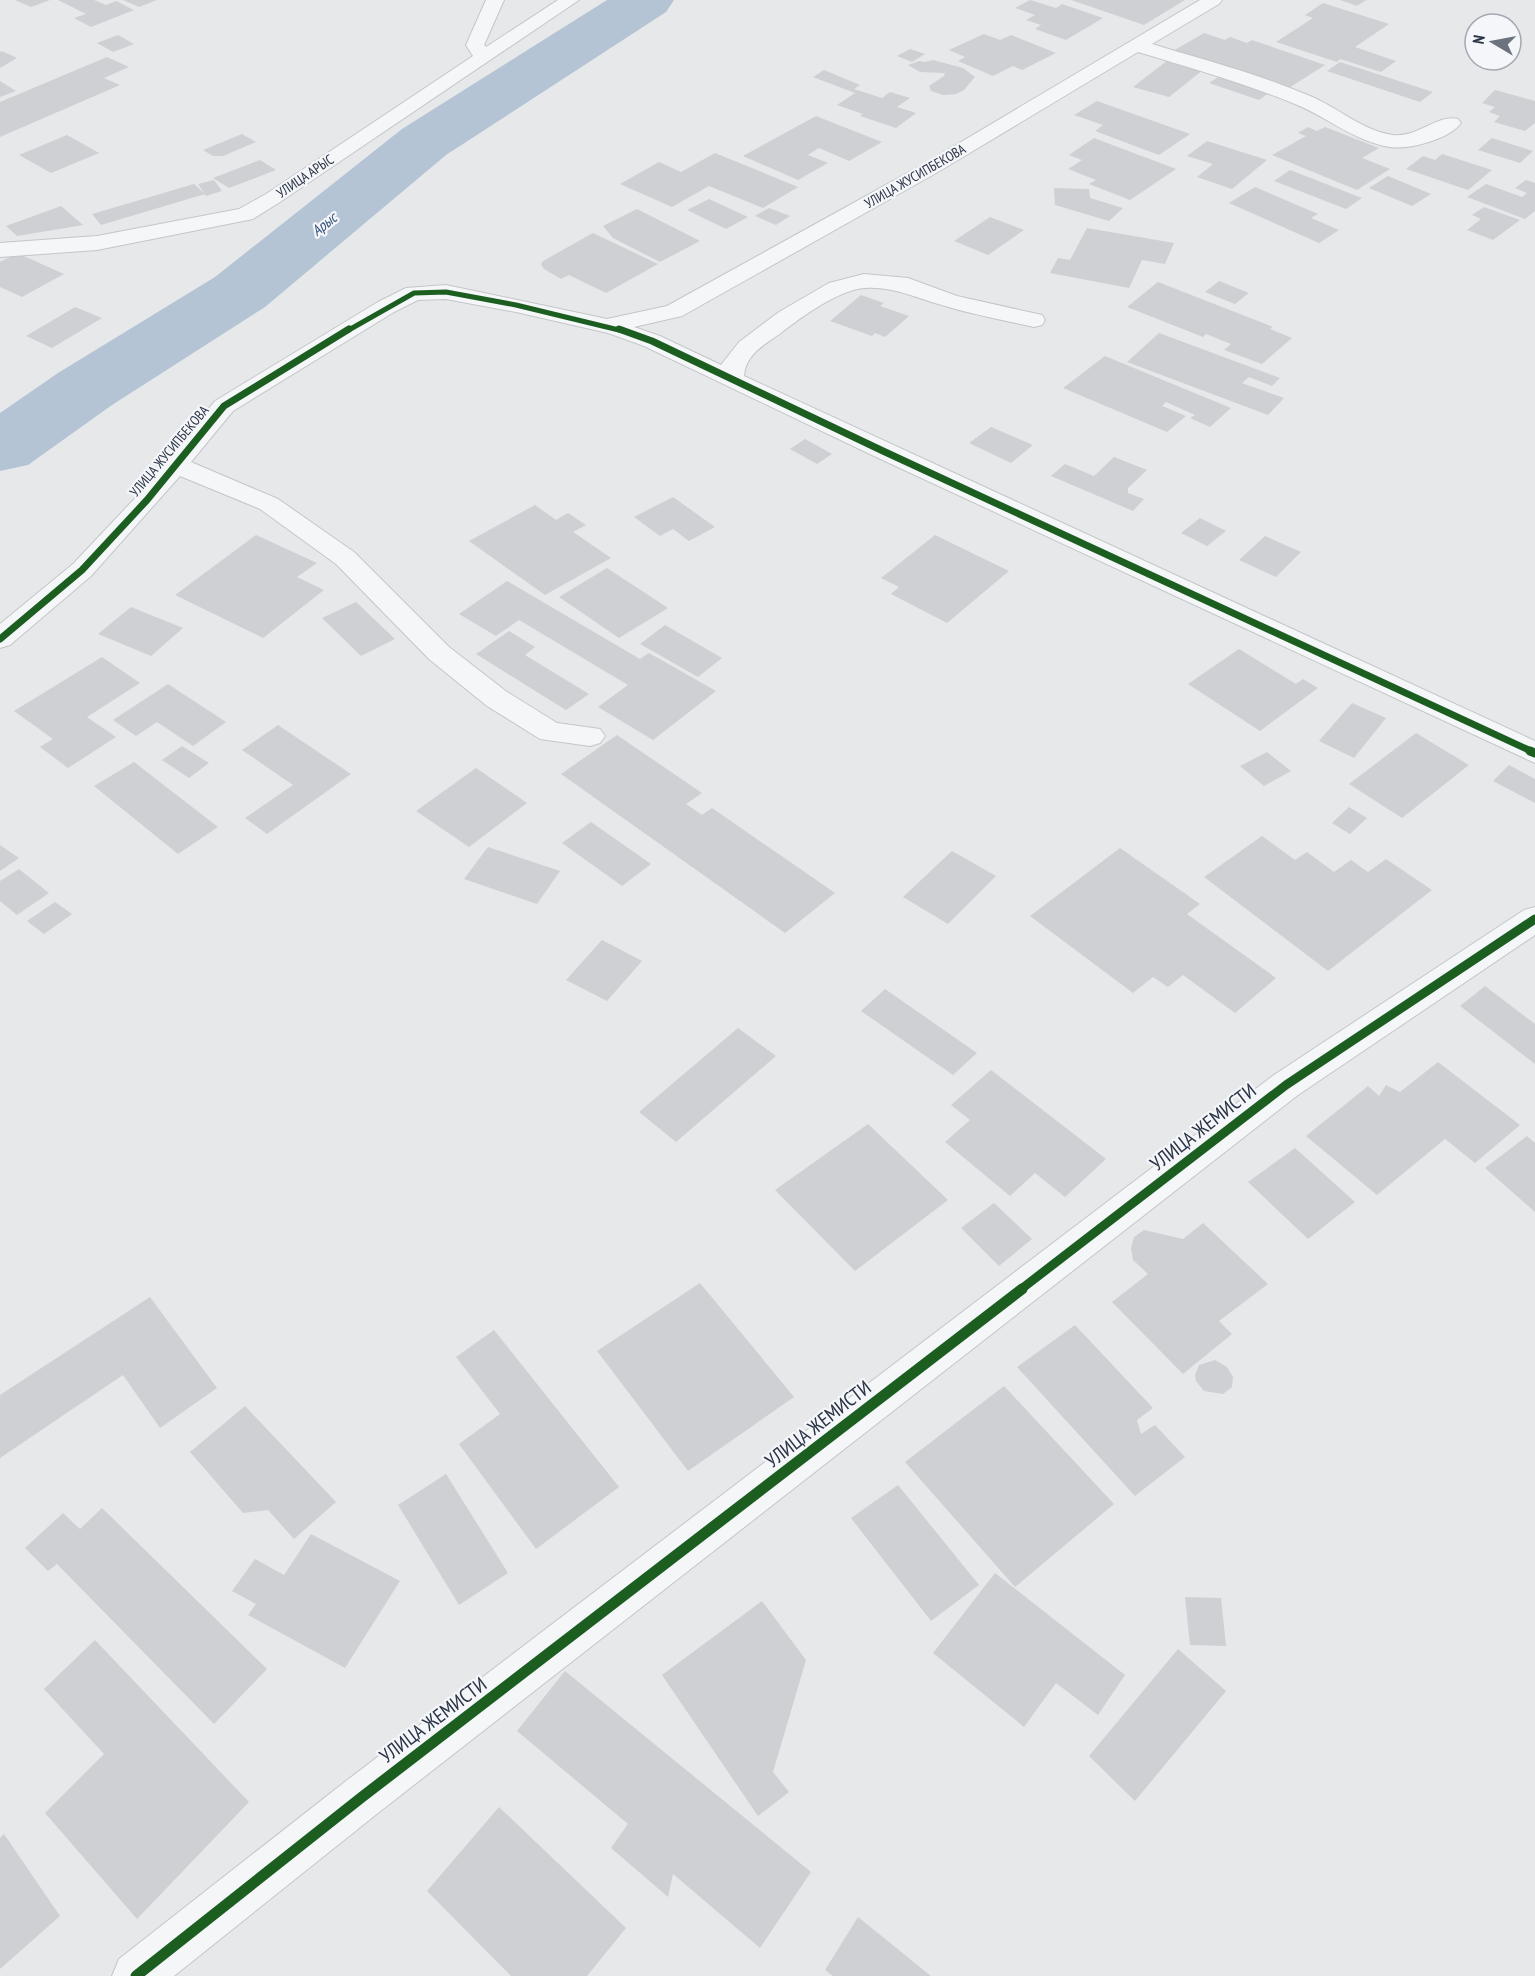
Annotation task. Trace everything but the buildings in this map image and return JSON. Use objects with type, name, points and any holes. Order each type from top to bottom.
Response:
[{"type":"street","points":[[484,58],[475,45],[495,0]]},
{"type":"street","name":"УЛИЦА АРЫС","points":[[0,250],[98,243],[245,213],[570,0]]},
{"type":"street","name":"УЛИЦА ЖУСИПБЕКОВА","points":[[0,639],[82,570],[177,465],[224,406],[386,307],[414,293],[458,294],[516,304],[606,326],[674,311],[931,168],[1213,0]]},
{"type":"street","points":[[1137,46],[1214,69],[1303,100],[1365,133],[1391,141],[1409,141],[1429,135],[1451,123]]},
{"type":"street","points":[[732,380],[733,365],[747,347],[779,323],[837,288],[864,280],[908,285],[950,301],[1034,320]]},
{"type":"street","points":[[660,345],[674,311]]},
{"type":"street","points":[[606,326],[660,345],[1535,753]]},
{"type":"street","points":[[177,465],[269,504],[345,558],[439,653],[497,699],[550,732],[590,736]]},
{"type":"street","name":"УЛИЦА ЖЕМИСТИ","points":[[136,1976],[362,1797],[1286,1085],[1535,919]]},
{"type":"waterway","name":"Арыс","points":[[0,448],[85,389],[240,292],[424,142],[646,0]]},
{"type":"cycle path","points":[[0,639],[82,570],[147,500],[224,406],[386,307],[414,293],[446,292],[516,305],[615,328],[652,341],[883,451],[1535,753]]},
{"type":"cycle path","points":[[136,1976],[362,1797],[1286,1085],[1535,919]]}]
